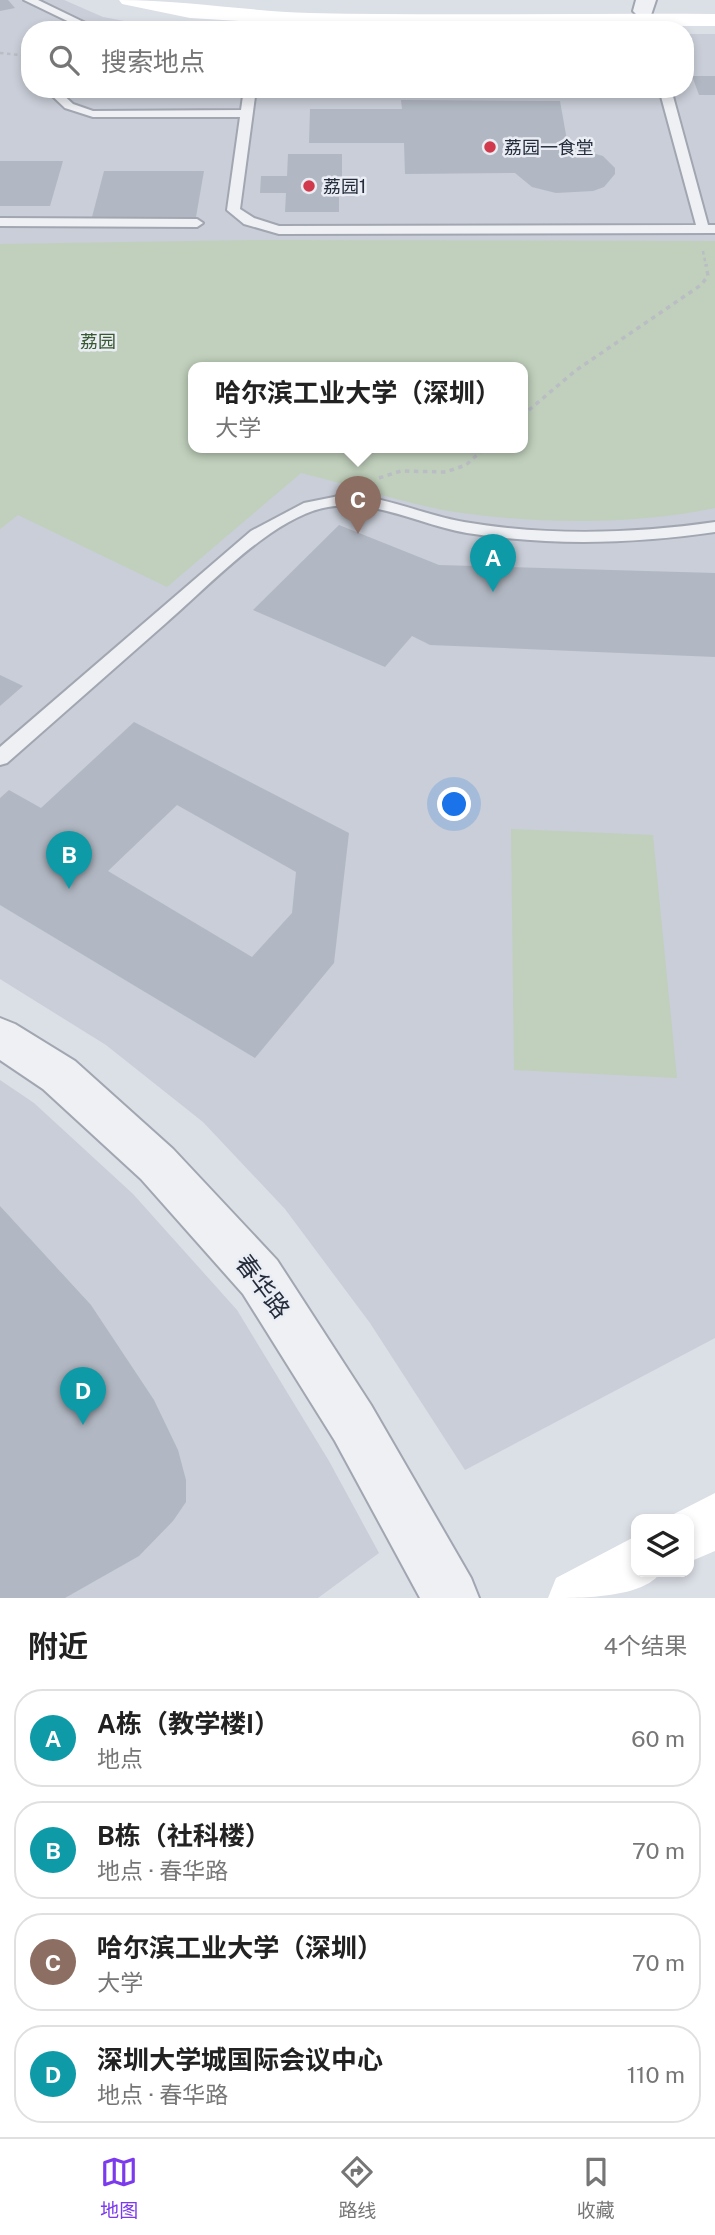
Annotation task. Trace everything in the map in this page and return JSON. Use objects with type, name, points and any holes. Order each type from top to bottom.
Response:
[{"type":"street","points":[[129,0],[190,12],[267,18],[715,12]]},
{"type":"street","points":[[198,0],[333,10],[646,15],[715,20]]},
{"type":"street","name":"春华路","points":[[0,1037],[59,1075],[157,1164],[260,1277],[353,1423],[451,1598]]},
{"type":"street","points":[[694,1532],[715,1520]]},
{"type":"street","points":[[576,1598],[631,1567]]},
{"type":"lane","points":[[29,0],[75,21]]},
{"type":"lane","points":[[58,98],[73,110],[93,114],[247,113]]},
{"type":"lane","points":[[249,98],[233,210],[243,219],[260,226],[279,230],[709,229],[668,98]]},
{"type":"lane","points":[[0,222],[197,223]]},
{"type":"lane","points":[[0,758],[257,535],[295,513],[329,502],[387,504],[447,524],[528,534],[609,537],[672,534],[715,527]]},
{"type":"path","points":[[0,53],[21,55]]},
{"type":"path","points":[[528,412],[575,372],[701,285],[708,276],[704,256],[709,229]]},
{"type":"path","points":[[329,502],[378,478],[401,471],[446,472],[466,465],[479,453]]},
{"type":"shaded area","points":[[0,0],[64,0],[103,17],[125,21],[21,21],[21,98],[694,98],[694,34],[715,34],[715,1338],[465,1470],[370,1323],[285,1209],[203,1122],[106,1045],[0,979]]},
{"type":"shaded area","points":[[0,1080],[34,1103],[133,1194],[237,1310],[329,1461],[379,1553],[318,1598],[0,1598]]},
{"type":"green space","name":"荔园","points":[[254,240],[715,241],[715,508],[685,514],[620,520],[518,519],[436,509],[301,473],[167,587],[18,515],[0,529],[0,244]]},
{"type":"green space","points":[[511,829],[653,835],[677,1078],[514,1070]]},
{"type":"building","points":[[0,0],[8,0],[15,8],[0,11]]},
{"type":"building","points":[[694,76],[715,76],[715,95],[699,95]]},
{"type":"building","name":"荔园一食堂","points":[[401,100],[560,101],[568,146],[603,156],[615,168],[615,174],[604,187],[593,191],[556,193],[532,187],[515,173],[405,174],[404,143],[309,143],[310,109],[402,109]]},
{"type":"building","name":"荔园1","points":[[288,154],[342,154],[342,178],[358,178],[358,194],[339,194],[339,212],[285,212],[286,193],[260,193],[261,176],[287,176]]},
{"type":"building","points":[[0,161],[63,161],[50,206],[0,206]]},
{"type":"building","points":[[104,171],[204,171],[196,217],[92,217]]},
{"type":"building","points":[[339,525],[439,565],[715,573],[715,657],[430,645],[412,636],[385,667],[253,610]]},
{"type":"building","points":[[0,675],[23,686],[0,706]]},
{"type":"building","points":[[134,722],[349,833],[334,963],[255,1058],[0,905],[0,798],[9,790],[41,808]],"holes":[[[177,805],[296,872],[292,913],[252,957],[108,871]]]},
{"type":"building","points":[[0,1206],[91,1305],[154,1400],[178,1450],[186,1480],[186,1502],[173,1521],[139,1556],[65,1598],[0,1598]]},
{"type":"place","name":"荔园一食堂","points":[[490,147]]},
{"type":"place","name":"荔园1","points":[[309,186]]},
{"type":"place","name":"哈尔滨工业大学（深圳）","points":[[358,534]]},
{"type":"place","name":"A栋（教学楼I）","points":[[493,592]]},
{"type":"place","name":"B栋（社科楼）","points":[[69,889]]},
{"type":"place","name":"深圳大学城国际会议中心","points":[[83,1425]]}]
